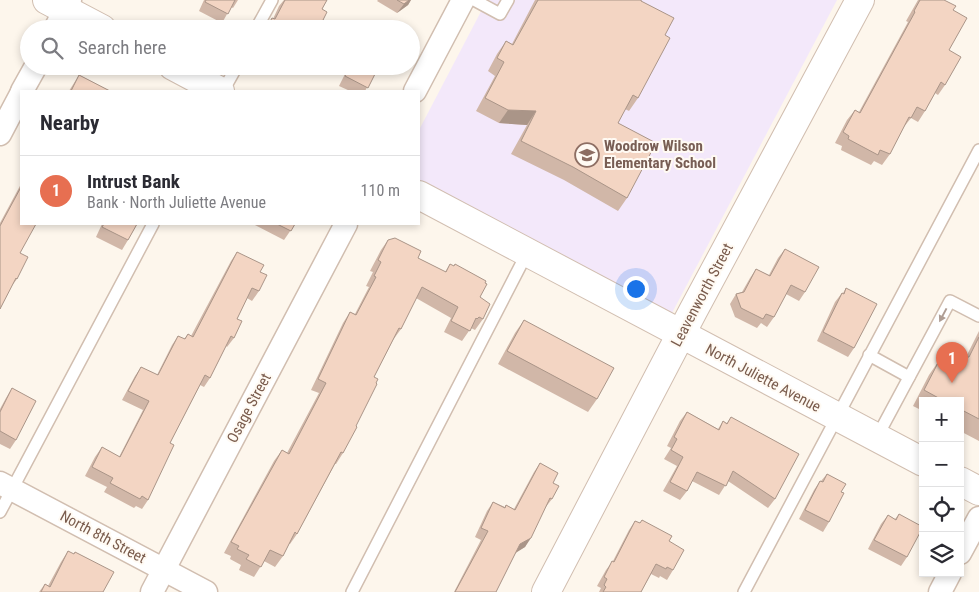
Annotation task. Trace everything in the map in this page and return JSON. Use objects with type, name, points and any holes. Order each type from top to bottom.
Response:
[{"type":"street","points":[[416,90],[463,0]]},
{"type":"street","name":"Leavenworth Street","points":[[546,592],[681,334],[860,0]]},
{"type":"street","points":[[60,10],[82,20]]},
{"type":"street","points":[[23,90],[31,75]]},
{"type":"street","points":[[191,75],[220,90]]},
{"type":"street","points":[[0,134],[20,96]]},
{"type":"street","name":"North Juliette Avenue","points":[[420,196],[919,460]]},
{"type":"street","name":"Osage Street","points":[[152,592],[345,225]]},
{"type":"street","points":[[964,483],[979,491]]},
{"type":"street","name":"North 8th Street","points":[[6,486],[206,592]]},
{"type":"street","points":[[964,546],[979,518]]},
{"type":"street","points":[[940,592],[948,577]]},
{"type":"lane","points":[[261,20],[272,0]]},
{"type":"lane","points":[[474,0],[500,14],[508,0]]},
{"type":"lane","points":[[223,90],[232,75]]},
{"type":"lane","points":[[744,592],[979,150]]},
{"type":"lane","points":[[0,512],[6,486],[152,225]]},
{"type":"lane","points":[[352,592],[527,253]]},
{"type":"lane","points":[[877,437],[950,301],[979,316]]},
{"type":"lane","points":[[869,355],[909,377]]},
{"type":"shaded area","name":"Woodrow Wilson Elementary School","points":[[487,0],[837,0],[672,313],[420,181],[420,128]]},
{"type":"building","points":[[206,0],[235,0],[228,14],[205,2]]},
{"type":"building","points":[[285,0],[327,0],[322,9],[327,12],[323,20],[271,20],[272,18],[275,19]]},
{"type":"building","points":[[397,0],[409,0],[404,4]]},
{"type":"building","points":[[538,0],[641,0],[674,18],[665,35],[670,38],[638,98],[633,95],[618,123],[656,143],[627,198],[573,167],[521,141],[536,111],[508,110],[485,98],[504,62],[497,58],[506,41],[513,45]]},
{"type":"building","points":[[920,0],[944,0],[956,6],[953,10],[967,18],[949,50],[961,57],[945,85],[941,82],[925,111],[917,107],[911,118],[909,117],[890,154],[880,150],[878,155],[848,139],[849,136],[843,132],[855,110],[860,113]]},
{"type":"building","points":[[79,75],[108,90],[72,90]]},
{"type":"building","points":[[346,75],[374,75],[368,88]]},
{"type":"building","points":[[20,189],[20,225],[35,225],[20,253],[28,257],[0,309],[0,226]]},
{"type":"building","points":[[103,225],[136,225],[128,240],[102,227]]},
{"type":"building","points":[[279,225],[294,225],[291,231]]},
{"type":"building","points":[[395,238],[421,251],[418,258],[446,272],[450,264],[454,266],[455,264],[486,281],[485,283],[487,284],[480,297],[490,304],[483,319],[476,318],[470,331],[451,321],[458,307],[422,287],[374,377],[378,379],[377,384],[357,427],[343,453],[341,452],[297,534],[295,532],[283,556],[270,550],[261,567],[246,559],[249,555],[237,549],[239,546],[231,542],[282,450],[289,454],[326,383],[318,379],[350,312],[356,315],[376,277],[374,276],[381,262],[378,260],[388,240]]},
{"type":"building","points":[[785,249],[819,267],[805,292],[791,285],[774,317],[766,314],[763,319],[741,308],[736,294],[744,292],[756,269],[770,276]]},
{"type":"building","points":[[237,252],[264,265],[260,272],[267,275],[259,291],[252,288],[237,319],[242,321],[234,338],[231,336],[210,378],[205,375],[170,443],[174,445],[148,500],[142,496],[140,499],[110,483],[113,478],[92,467],[102,447],[120,457],[149,401],[128,391],[141,367],[158,375],[178,336],[185,339],[188,334],[193,337]]},
{"type":"building","points":[[846,288],[877,304],[854,348],[823,332]]},
{"type":"building","points":[[524,320],[614,368],[597,399],[507,351]]},
{"type":"building","points":[[979,337],[979,419],[964,411],[964,397],[937,397],[924,390],[940,359],[969,357]]},
{"type":"building","points":[[12,388],[36,401],[16,440],[0,431],[0,412]]},
{"type":"building","points":[[687,412],[719,430],[723,421],[727,424],[731,417],[799,454],[775,499],[733,471],[726,486],[697,472],[687,491],[670,482],[683,457],[671,450],[677,439],[674,437]]},
{"type":"building","points":[[540,463],[558,473],[553,483],[559,486],[552,499],[550,498],[531,538],[520,544],[496,592],[455,592],[488,531],[481,528],[493,502],[505,508],[506,505],[515,510]]},
{"type":"building","points":[[827,474],[846,484],[841,492],[844,493],[829,522],[805,510],[820,481],[823,482]]},
{"type":"building","points":[[899,514],[919,525],[919,534],[907,557],[874,540],[888,515],[896,520]]},
{"type":"building","points":[[642,520],[672,536],[669,541],[684,550],[673,570],[656,564],[641,592],[603,592],[607,579],[604,577],[612,561],[614,562],[635,521],[640,523]]},
{"type":"building","points":[[68,551],[74,554],[75,552],[114,572],[103,592],[41,592],[45,584],[50,587]]},
{"type":"place","name":"Woodrow Wilson Elementary School","points":[[587,155]]},
{"type":"place","name":"Intrust Bank","points":[[952,383]]}]
